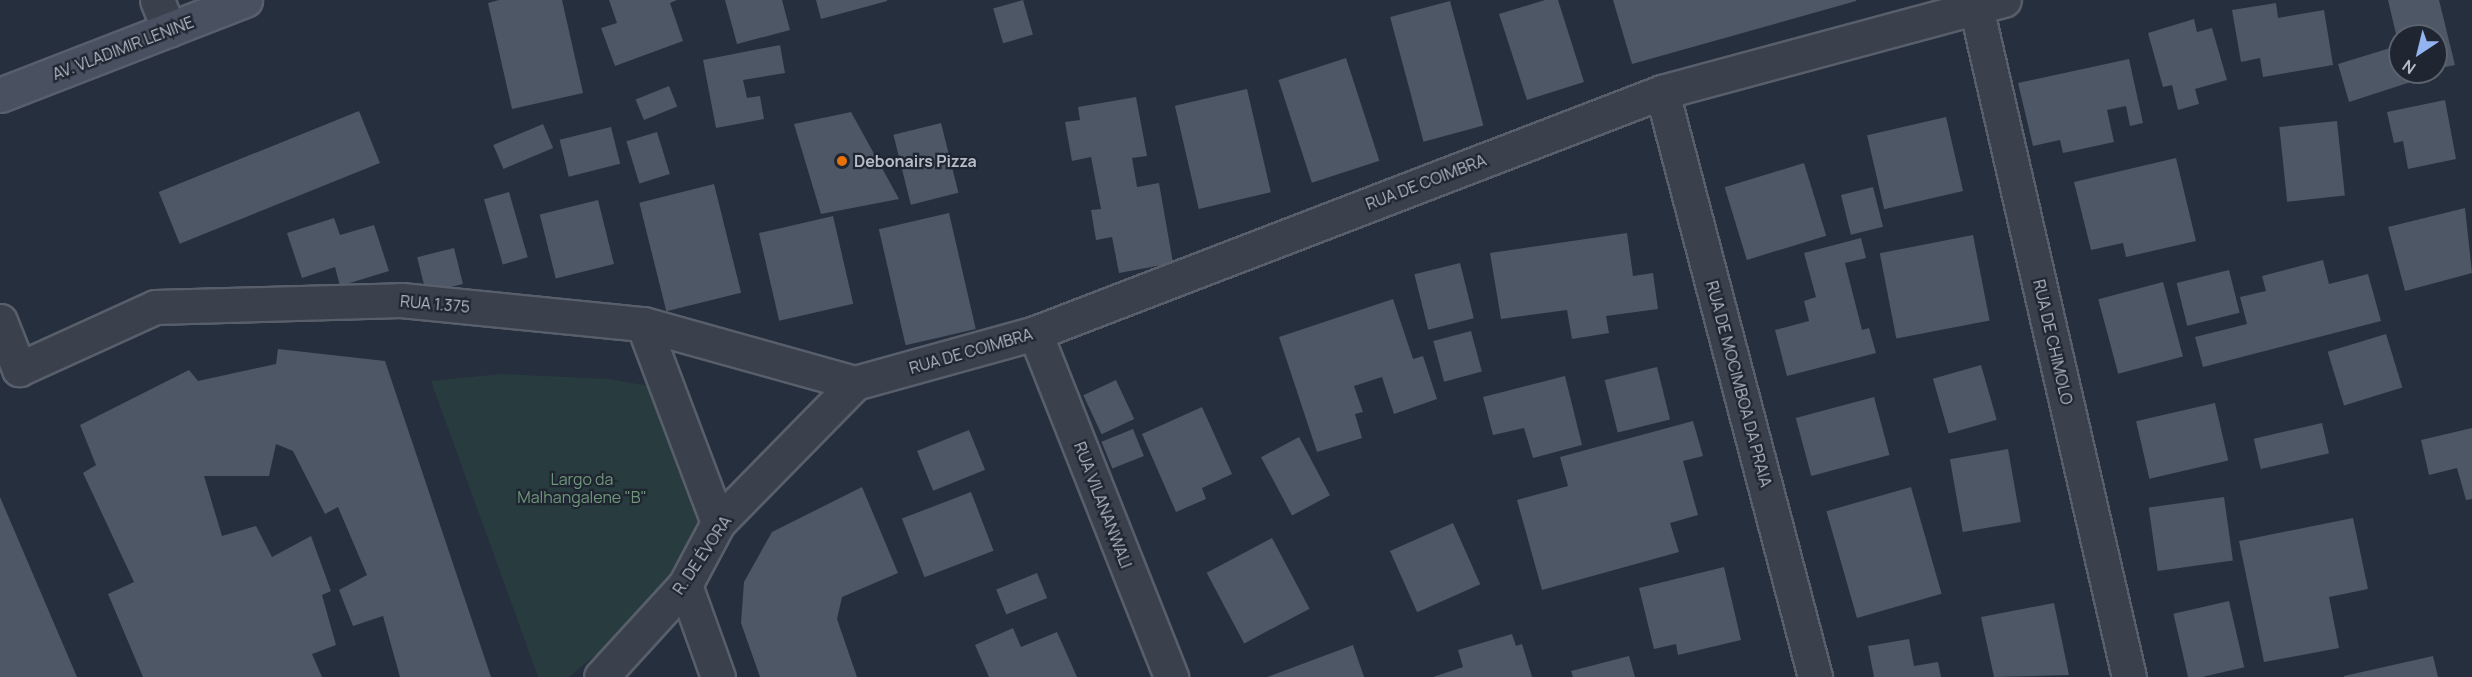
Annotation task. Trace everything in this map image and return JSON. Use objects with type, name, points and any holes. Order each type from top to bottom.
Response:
[{"type":"main road","name":"AV. VLADIMIR LENINE","points":[[0,94],[245,0]]},
{"type":"street","points":[[157,0],[169,30]]},
{"type":"street","name":"RUA DE COIMBRA","points":[[855,383],[1035,333],[1662,92],[1990,3]]},
{"type":"street","name":"RUA DE CHIMOLO","points":[[1990,3],[2129,677]]},
{"type":"street","name":"RUA DE MOCIMBOA DA PRAIA","points":[[1662,92],[1815,677]]},
{"type":"street","name":"RUA 1.375","points":[[0,321],[19,369],[155,307],[401,300],[643,324],[855,383]]},
{"type":"street","points":[[643,324],[718,523]]},
{"type":"street","name":"RUA VILANANWALI","points":[[1035,333],[1170,677]]},
{"type":"street","name":"R. DE ÉVORA","points":[[601,677],[685,585],[718,523],[855,383]]},
{"type":"street","points":[[685,585],[718,677]]},
{"type":"green space","name":"Largo da Malhangalene \"B\"","points":[[501,374],[609,379],[661,388],[703,521],[661,587],[611,642],[569,677],[538,677],[431,381]]},
{"type":"building","points":[[499,0],[562,0],[583,93],[512,109],[488,3]]},
{"type":"building","points":[[609,0],[677,0],[670,3],[683,41],[615,66],[601,28],[617,23]]},
{"type":"building","points":[[725,0],[782,0],[790,30],[737,44]]},
{"type":"building","points":[[816,0],[887,0],[887,1],[821,19]]},
{"type":"building","points":[[1023,0],[1033,35],[1003,43],[993,9]]},
{"type":"building","points":[[1545,0],[1558,0],[1584,82],[1527,100],[1499,14]]},
{"type":"building","points":[[1613,0],[1856,0],[1856,1],[1632,64]]},
{"type":"building","points":[[2388,0],[2439,0],[2445,24],[2394,24]]},
{"type":"building","points":[[1450,1],[1483,126],[1424,142],[1390,17]]},
{"type":"building","points":[[2276,3],[2278,18],[2324,10],[2333,65],[2263,77],[2260,58],[2241,62],[2232,10]]},
{"type":"building","points":[[2194,19],[2197,32],[2212,28],[2227,80],[2195,89],[2199,104],[2178,110],[2172,85],[2163,87],[2148,33]]},
{"type":"building","points":[[2448,37],[2455,65],[2448,66]]},
{"type":"building","points":[[780,45],[785,73],[743,80],[747,98],[760,96],[764,119],[716,128],[703,60]]},
{"type":"building","points":[[2388,49],[2388,84],[2405,84],[2349,102],[2338,64]]},
{"type":"building","points":[[1346,58],[1379,161],[1312,183],[1278,80]]},
{"type":"building","points":[[2129,59],[2143,123],[2130,126],[2126,106],[2107,110],[2114,142],[2063,153],[2060,140],[2033,146],[2018,83]]},
{"type":"building","points":[[669,86],[677,106],[644,120],[636,99]]},
{"type":"building","points":[[1247,89],[1271,192],[1199,209],[1175,106]]},
{"type":"building","points":[[1136,97],[1147,156],[1132,158],[1137,187],[1159,183],[1173,263],[1119,273],[1112,237],[1096,240],[1091,210],[1101,209],[1091,157],[1072,161],[1065,122],[1080,120],[1078,107]]},
{"type":"building","points":[[2445,100],[2456,159],[2408,169],[2403,141],[2394,143],[2387,112]]},
{"type":"building","points":[[359,111],[380,163],[180,244],[159,192]]},
{"type":"building","name":"Debonairs Pizza","points":[[851,112],[899,199],[821,214],[794,124]]},
{"type":"building","points":[[1946,117],[1963,191],[1884,209],[1867,135]]},
{"type":"building","points":[[2337,121],[2345,196],[2287,202],[2279,127]]},
{"type":"building","points":[[941,123],[958,193],[911,205],[893,135]]},
{"type":"building","points":[[543,124],[553,148],[503,169],[493,145]]},
{"type":"building","points":[[611,127],[620,164],[569,177],[560,140]]},
{"type":"building","points":[[657,132],[670,174],[639,183],[626,141]]},
{"type":"building","points":[[2176,158],[2196,241],[2126,257],[2123,243],[2091,250],[2074,182]]},
{"type":"building","points":[[1804,163],[1826,236],[1747,260],[1725,187]]},
{"type":"building","points":[[714,184],[741,293],[666,311],[639,203]]},
{"type":"building","points":[[1873,187],[1883,227],[1851,235],[1841,195]]},
{"type":"building","points":[[509,192],[528,257],[503,265],[484,199]]},
{"type":"building","points":[[598,200],[614,264],[556,279],[540,215]]},
{"type":"building","points":[[2465,208],[2472,273],[2405,291],[2388,227]]},
{"type":"building","points":[[949,213],[976,329],[906,345],[879,229]]},
{"type":"building","points":[[833,216],[853,304],[779,321],[759,233]]},
{"type":"building","points":[[334,218],[340,235],[374,225],[389,271],[340,286],[335,267],[302,278],[287,233]]},
{"type":"building","points":[[1627,233],[1633,276],[1653,273],[1658,309],[1606,316],[1609,333],[1572,339],[1567,310],[1501,319],[1490,253]]},
{"type":"building","points":[[1973,235],[1990,320],[1896,339],[1880,253]]},
{"type":"building","points":[[1861,238],[1866,258],[1845,263],[1862,330],[1869,328],[1876,353],[1787,376],[1775,330],[1809,321],[1804,301],[1816,297],[1804,253]]},
{"type":"building","points":[[454,248],[463,284],[426,293],[417,257]]},
{"type":"building","points":[[2323,260],[2329,284],[2368,274],[2381,321],[2203,367],[2195,337],[2247,324],[2240,297],[2266,291],[2262,276]]},
{"type":"building","points":[[1460,263],[1474,318],[1428,330],[1414,274]]},
{"type":"building","points":[[2229,270],[2240,313],[2187,326],[2177,283]]},
{"type":"building","points":[[2163,282],[2183,356],[2118,374],[2098,299]]},
{"type":"building","points":[[1393,299],[1413,359],[1423,356],[1437,399],[1394,414],[1382,377],[1354,386],[1363,412],[1355,414],[1362,438],[1317,452],[1279,337]]},
{"type":"building","points":[[1471,331],[1482,372],[1444,382],[1433,341]]},
{"type":"building","points":[[2386,334],[2402,388],[2344,405],[2328,352]]},
{"type":"building","points":[[278,349],[385,361],[491,677],[400,677],[383,616],[353,626],[339,590],[367,575],[338,507],[325,514],[293,451],[276,444],[269,476],[204,476],[222,536],[256,526],[272,557],[311,536],[331,591],[322,595],[336,645],[312,654],[322,677],[143,677],[108,594],[134,582],[83,473],[96,465],[80,425],[189,370],[198,381],[276,364]]},
{"type":"building","points":[[1981,365],[1997,420],[1949,434],[1933,379]]},
{"type":"building","points":[[1657,367],[1670,419],[1618,432],[1605,380]]},
{"type":"building","points":[[1565,376],[1582,445],[1533,458],[1524,428],[1493,435],[1483,397]]},
{"type":"building","points":[[1116,380],[1134,419],[1102,434],[1083,395]]},
{"type":"building","points":[[1874,397],[1890,455],[1811,476],[1796,418]]},
{"type":"building","points":[[2215,403],[2228,460],[2149,479],[2136,421]]},
{"type":"building","points":[[1202,407],[1232,474],[1202,488],[1206,499],[1176,512],[1142,434]]},
{"type":"building","points":[[1693,421],[1703,456],[1683,461],[1698,515],[1670,523],[1679,552],[1542,590],[1517,500],[1568,486],[1560,457]]},
{"type":"building","points":[[2322,423],[2329,453],[2261,469],[2254,439]]},
{"type":"building","points":[[2472,428],[2472,499],[2466,500],[2457,468],[2429,475],[2421,440]]},
{"type":"building","points":[[1133,429],[1144,456],[1112,469],[1101,442]]},
{"type":"building","points":[[969,430],[985,470],[933,491],[917,451]]},
{"type":"building","points":[[1299,437],[1330,495],[1292,515],[1261,457]]},
{"type":"building","points":[[2008,449],[2021,522],[1963,532],[1950,459]]},
{"type":"building","points":[[862,487],[898,573],[842,597],[837,619],[857,677],[760,677],[741,623],[744,582],[772,532]]},
{"type":"building","points":[[1911,487],[1942,594],[1857,618],[1826,511]]},
{"type":"building","points":[[971,492],[994,551],[924,577],[902,519]]},
{"type":"building","points":[[0,497],[77,677],[0,677]]},
{"type":"building","points":[[2224,497],[2233,560],[2158,571],[2149,508]]},
{"type":"building","points":[[2353,518],[2368,589],[2329,597],[2339,648],[2264,662],[2239,541]]},
{"type":"building","points":[[1453,523],[1480,584],[1417,612],[1390,551]]},
{"type":"building","points":[[1272,538],[1310,609],[1244,643],[1207,573]]},
{"type":"building","points":[[1724,567],[1741,640],[1678,655],[1676,644],[1654,649],[1639,588]]},
{"type":"building","points":[[1037,573],[1047,598],[1006,615],[996,589]]},
{"type":"building","points":[[2229,601],[2244,667],[2202,677],[2188,677],[2173,614]]},
{"type":"building","points":[[2054,603],[2069,675],[1994,677],[1981,617]]},
{"type":"building","points":[[1013,628],[1021,647],[1057,632],[1077,677],[989,677],[975,645]]},
{"type":"building","points":[[1512,634],[1516,646],[1522,644],[1532,677],[1433,677],[1463,667],[1458,650]]},
{"type":"building","points":[[1909,639],[1914,666],[1938,662],[1941,677],[1874,677],[1868,646]]},
{"type":"building","points":[[1353,645],[1364,677],[1267,677]]},
{"type":"building","points":[[1629,656],[1635,677],[1573,677],[1571,671]]},
{"type":"building","points":[[2433,656],[2438,677],[2344,677],[2344,676]]},
{"type":"place","name":"Debonairs Pizza","points":[[842,161]]}]
